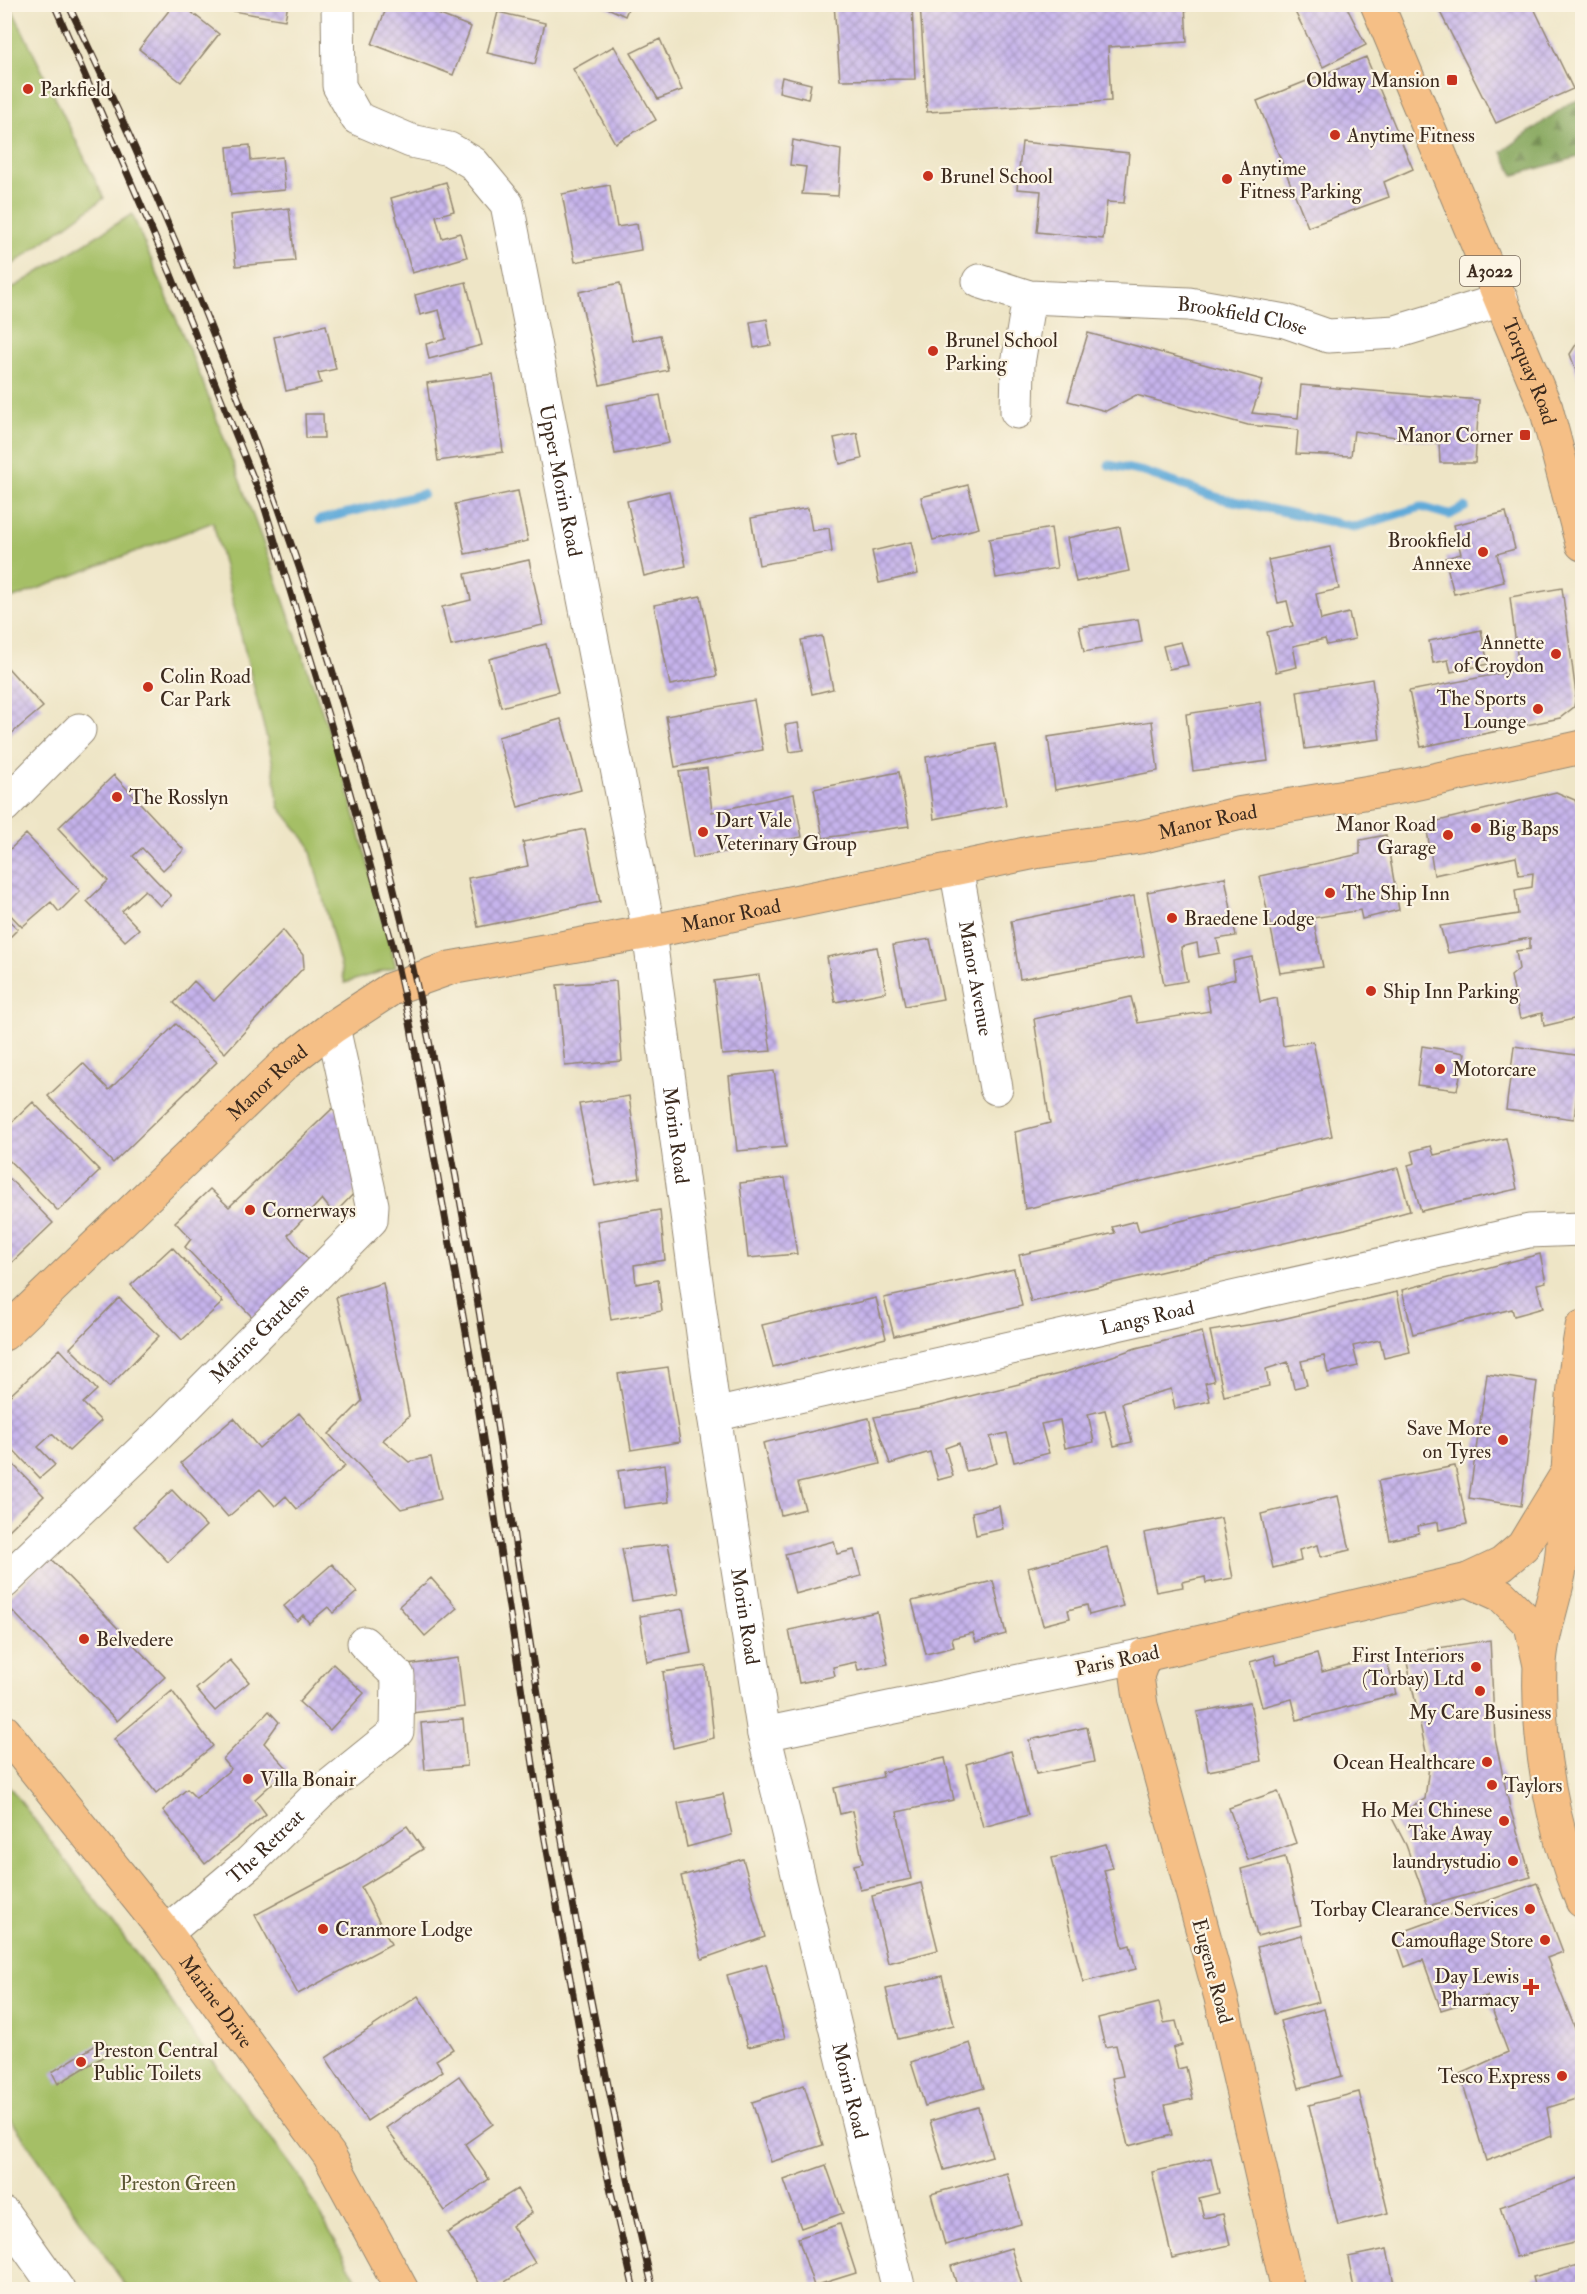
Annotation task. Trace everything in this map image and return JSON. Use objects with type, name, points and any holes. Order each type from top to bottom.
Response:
[{"type":"main road","name":"Torquay Road","points":[[1377,4],[1546,408],[1582,544]]},
{"type":"main road","name":"Manor Road","points":[[4,1334],[286,1063],[333,1027],[391,990],[450,968],[649,932],[1035,852],[1140,837],[1237,814],[1406,786],[1582,747]]},
{"type":"main road","points":[[1540,1664],[1561,1564],[1574,1388],[1582,1327]]},
{"type":"main road","name":"Paris Road","points":[[1145,1654],[1468,1580],[1502,1564],[1523,1546],[1568,1472]]},
{"type":"main road","points":[[1468,1580],[1501,1595],[1531,1625],[1540,1664],[1545,1765],[1551,1797],[1582,1901]]},
{"type":"main road","name":"Eugene Road","points":[[1145,1654],[1137,1676],[1141,1705],[1221,1998],[1288,2289]]},
{"type":"main road","name":"Marine Drive","points":[[4,1731],[166,1933],[328,2155],[402,2289]]},
{"type":"street","name":"Upper Morin Road","points":[[338,4],[339,86],[357,118],[411,141],[449,149],[473,164],[507,204],[649,932]]},
{"type":"street","name":"Brookfield Close","points":[[979,281],[1029,297],[1189,304],[1285,321],[1328,336],[1396,332],[1502,300]]},
{"type":"street","points":[[1017,412],[1018,364],[1029,297]]},
{"type":"street","points":[[4,806],[79,730]]},
{"type":"street","name":"Manor Avenue","points":[[956,868],[996,1088]]},
{"type":"street","name":"Morin Road","points":[[649,932],[714,1414],[764,1734],[899,2289]]},
{"type":"street","name":"Marine Gardens","points":[[4,1582],[148,1445],[371,1220],[372,1205],[333,1027]]},
{"type":"street","name":"Langs Road","points":[[714,1414],[1529,1231],[1582,1229]]},
{"type":"street","name":"The Retreat","points":[[166,1933],[249,1863],[319,1794],[397,1731],[398,1676],[364,1643]]},
{"type":"street","name":"Paris Road","points":[[764,1734],[1145,1654]]},
{"type":"street","points":[[4,2214],[58,2289]]},
{"type":"green space","name":"Parkfield","points":[[4,5],[10,5],[104,198],[5,270]]},
{"type":"green space","points":[[1582,99],[1582,156],[1514,175],[1502,152],[1568,104]]},
{"type":"green space","points":[[132,214],[202,380],[270,561],[342,769],[396,967],[345,983],[309,844],[279,807],[272,760],[213,522],[11,599],[5,598],[5,293]]},
{"type":"green space","name":"Preston Green","points":[[5,1781],[163,1989],[193,2035],[299,2176],[362,2289],[128,2289],[5,2111]]},
{"type":"building","points":[[174,4],[181,4],[219,34],[181,82],[139,49]]},
{"type":"building","points":[[228,4],[288,4],[285,20],[227,10]]},
{"type":"building","points":[[357,4],[379,4],[377,9]]},
{"type":"building","points":[[388,4],[412,4],[471,27],[453,75],[372,44]]},
{"type":"building","points":[[599,4],[630,4],[625,16]]},
{"type":"building","points":[[834,4],[912,4],[915,79],[840,80]]},
{"type":"building","points":[[920,4],[1185,4],[1187,42],[1108,47],[1111,101],[927,112]]},
{"type":"building","points":[[1291,4],[1345,4],[1366,45],[1323,67]]},
{"type":"building","points":[[1436,4],[1532,4],[1573,89],[1496,123]]},
{"type":"building","points":[[498,12],[545,23],[535,64],[487,53]]},
{"type":"building","points":[[660,39],[682,90],[658,99],[631,53]]},
{"type":"building","points":[[614,46],[656,120],[615,143],[573,69]]},
{"type":"building","name":"Anytime Fitness","points":[[1366,57],[1413,169],[1384,182],[1389,197],[1308,227],[1257,101]]},
{"type":"building","points":[[782,77],[811,84],[808,99],[779,92]]},
{"type":"building","points":[[793,140],[841,150],[838,196],[802,194],[806,167],[790,165]]},
{"type":"building","points":[[1022,142],[1129,153],[1124,203],[1107,202],[1103,239],[1037,232],[1041,191],[1017,189]]},
{"type":"building","points":[[250,145],[251,160],[282,157],[285,190],[231,195],[227,147]]},
{"type":"building","points":[[446,182],[454,211],[436,216],[442,238],[460,233],[467,257],[412,273],[391,198]]},
{"type":"building","points":[[610,185],[617,227],[637,224],[641,250],[575,262],[562,194]]},
{"type":"building","points":[[289,208],[295,261],[236,266],[230,215]]},
{"type":"building","points":[[466,282],[482,345],[429,359],[426,344],[446,339],[439,310],[420,315],[415,295]]},
{"type":"building","points":[[620,283],[632,341],[660,335],[668,370],[600,385],[579,292]]},
{"type":"building","points":[[767,319],[771,345],[754,348],[750,322]]},
{"type":"building","points":[[326,325],[336,369],[318,373],[321,383],[286,391],[274,337]]},
{"type":"building","points":[[1088,333],[1263,380],[1252,413],[1298,418],[1301,385],[1479,400],[1475,463],[1440,463],[1439,443],[1354,431],[1351,456],[1296,454],[1298,430],[1248,425],[1136,395],[1106,411],[1068,401]]},
{"type":"building","points":[[1582,335],[1582,389],[1570,354]]},
{"type":"building","points":[[493,374],[503,452],[438,461],[427,383]]},
{"type":"building","points":[[660,395],[669,443],[615,454],[606,405]]},
{"type":"building","points":[[305,414],[323,414],[324,438],[306,438]]},
{"type":"building","points":[[857,433],[862,459],[840,464],[834,438]]},
{"type":"building","points":[[968,485],[979,528],[933,540],[921,497]]},
{"type":"building","points":[[518,491],[528,541],[465,554],[455,504]]},
{"type":"building","points":[[669,491],[686,566],[644,576],[627,501]]},
{"type":"building","points":[[808,508],[812,531],[829,528],[832,552],[759,565],[751,518]]},
{"type":"building","name":"Brookfield Annexe","points":[[1506,512],[1515,549],[1497,554],[1504,582],[1454,594],[1445,558],[1461,554],[1454,525]]},
{"type":"building","points":[[1120,527],[1129,571],[1076,582],[1067,538]]},
{"type":"building","points":[[1051,528],[1057,568],[996,578],[989,539]]},
{"type":"building","points":[[911,542],[918,574],[879,583],[872,551]]},
{"type":"building","points":[[1330,547],[1339,589],[1316,594],[1321,620],[1349,613],[1355,639],[1327,645],[1325,639],[1293,646],[1297,667],[1276,672],[1267,632],[1293,626],[1287,601],[1278,603],[1268,560]]},
{"type":"building","points":[[529,560],[543,625],[451,646],[442,607],[471,600],[465,574]]},
{"type":"building","points":[[1562,588],[1576,694],[1574,707],[1560,718],[1421,747],[1409,691],[1519,670],[1510,597]]},
{"type":"building","points":[[701,596],[717,676],[670,685],[654,605]]},
{"type":"building","points":[[1138,619],[1142,642],[1084,652],[1079,627]]},
{"type":"building","points":[[1481,630],[1488,664],[1451,672],[1448,660],[1433,663],[1429,641]]},
{"type":"building","points":[[822,636],[833,689],[812,694],[801,640]]},
{"type":"building","points":[[1181,642],[1188,665],[1169,669],[1163,646]]},
{"type":"building","points":[[546,644],[558,692],[501,707],[489,659]]},
{"type":"building","points":[[8,668],[43,707],[4,740],[4,671]]},
{"type":"building","points":[[1372,679],[1380,739],[1305,749],[1297,691]]},
{"type":"building","points":[[754,700],[763,750],[675,767],[666,716]]},
{"type":"building","points":[[1260,702],[1268,761],[1193,771],[1186,714]]},
{"type":"building","points":[[561,719],[581,790],[518,807],[498,737]]},
{"type":"building","points":[[1152,721],[1158,771],[1055,790],[1048,737]]},
{"type":"building","points":[[798,723],[803,750],[790,752],[785,725]]},
{"type":"building","points":[[995,744],[1006,805],[934,819],[926,757]]},
{"type":"building","points":[[707,768],[712,812],[794,794],[802,837],[693,858],[679,772]]},
{"type":"building","points":[[899,772],[909,826],[823,838],[814,789]]},
{"type":"building","points":[[114,775],[184,850],[163,870],[142,848],[133,856],[171,896],[160,906],[145,890],[122,911],[139,929],[125,941],[87,901],[108,881],[58,828]]},
{"type":"building","points":[[1556,792],[1575,800],[1579,812],[1582,1017],[1544,1026],[1542,1013],[1520,1019],[1511,976],[1519,969],[1516,951],[1530,949],[1530,938],[1448,953],[1440,926],[1518,914],[1515,890],[1532,887],[1533,873],[1519,875],[1516,857],[1434,875],[1426,824]]},
{"type":"building","points":[[585,829],[600,902],[478,927],[468,878],[528,866],[523,842]]},
{"type":"building","points":[[26,834],[80,891],[59,912],[51,902],[22,927],[4,908],[4,855]]},
{"type":"building","name":"The Ship Inn","points":[[1386,835],[1399,910],[1362,919],[1360,910],[1313,918],[1323,967],[1280,973],[1260,876],[1360,854],[1360,840]]},
{"type":"building","points":[[1225,877],[1236,936],[1217,939],[1220,953],[1199,957],[1197,943],[1181,947],[1187,981],[1164,985],[1147,892]]},
{"type":"building","points":[[1134,896],[1144,956],[1020,979],[1011,921]]},
{"type":"building","points":[[4,916],[18,929],[4,943]]},
{"type":"building","points":[[283,930],[303,955],[304,967],[225,1053],[174,1003],[194,981],[214,1001]]},
{"type":"building","points":[[930,939],[943,999],[905,1006],[893,945]]},
{"type":"building","points":[[877,947],[886,992],[835,1002],[827,957]]},
{"type":"building","points":[[1252,957],[1260,1002],[1277,998],[1283,1046],[1313,1041],[1332,1136],[1025,1209],[1015,1132],[1050,1123],[1034,1019],[1131,997],[1138,1023],[1210,1011],[1206,986],[1235,979],[1233,961]]},
{"type":"building","points":[[759,975],[771,1051],[722,1055],[714,981]]},
{"type":"building","points":[[616,981],[622,1061],[565,1066],[557,985]]},
{"type":"building","points":[[176,1024],[217,1062],[113,1163],[48,1096],[83,1063],[109,1090]]},
{"type":"building","name":"Motorcare","points":[[1422,1046],[1465,1053],[1457,1090],[1417,1085]]},
{"type":"building","points":[[1514,1046],[1582,1056],[1574,1119],[1506,1110]]},
{"type":"building","points":[[774,1071],[786,1147],[737,1151],[729,1076]]},
{"type":"building","points":[[629,1096],[640,1178],[595,1186],[579,1104]]},
{"type":"building","points":[[33,1102],[100,1171],[58,1211],[4,1155],[4,1130]]},
{"type":"building","name":"Cornerways","points":[[340,1107],[358,1189],[334,1214],[322,1199],[288,1235],[313,1265],[255,1320],[185,1247],[191,1239],[175,1222],[210,1189],[229,1207],[332,1109]]},
{"type":"building","points":[[1506,1138],[1517,1189],[1421,1211],[1408,1165],[1415,1163],[1412,1151],[1431,1146],[1434,1155]]},
{"type":"building","points":[[1398,1168],[1410,1211],[1345,1229],[1031,1302],[1019,1255],[1115,1233],[1112,1227],[1136,1221],[1139,1231]]},
{"type":"building","points":[[4,1173],[53,1223],[4,1270]]},
{"type":"building","points":[[785,1178],[797,1254],[748,1258],[740,1183]]},
{"type":"building","points":[[660,1210],[665,1260],[634,1265],[636,1284],[658,1280],[662,1311],[611,1320],[597,1221]]},
{"type":"building","points":[[172,1247],[223,1302],[182,1340],[131,1285]]},
{"type":"building","points":[[1540,1254],[1546,1282],[1537,1284],[1543,1308],[1514,1316],[1512,1309],[1413,1334],[1402,1290]]},
{"type":"building","points":[[1014,1269],[1022,1306],[894,1336],[884,1298]]},
{"type":"building","points":[[383,1283],[409,1416],[383,1440],[409,1462],[431,1457],[441,1499],[401,1509],[329,1434],[362,1401],[336,1297]]},
{"type":"building","points":[[1397,1292],[1410,1352],[1384,1358],[1380,1340],[1353,1346],[1358,1366],[1328,1373],[1324,1356],[1301,1361],[1307,1385],[1294,1388],[1288,1362],[1266,1369],[1269,1386],[1224,1396],[1210,1331],[1278,1320]]},
{"type":"building","points":[[119,1298],[159,1336],[109,1387],[70,1348]]},
{"type":"building","points":[[876,1298],[886,1338],[773,1367],[762,1325]]},
{"type":"building","points":[[1202,1332],[1214,1381],[1205,1383],[1210,1401],[1175,1409],[1171,1389],[1122,1403],[1132,1442],[1114,1446],[1105,1410],[1088,1414],[1094,1442],[1065,1448],[1060,1420],[1041,1424],[1049,1453],[1014,1462],[1007,1433],[990,1437],[997,1463],[984,1467],[966,1471],[959,1443],[945,1448],[953,1476],[938,1480],[930,1452],[890,1464],[874,1417],[918,1409],[1063,1373],[1136,1348]]},
{"type":"building","points":[[60,1349],[97,1390],[83,1403],[101,1421],[69,1451],[52,1434],[38,1447],[55,1465],[40,1478],[4,1440],[4,1401]]},
{"type":"building","points":[[668,1367],[680,1442],[631,1450],[618,1374]]},
{"type":"building","name":"Save More on Tyres","points":[[1487,1374],[1537,1382],[1521,1506],[1469,1498]]},
{"type":"building","points":[[299,1413],[345,1466],[297,1509],[286,1496],[275,1506],[260,1489],[228,1517],[181,1463],[234,1418],[259,1448]]},
{"type":"building","points":[[869,1418],[880,1464],[798,1483],[805,1509],[781,1515],[763,1443]]},
{"type":"building","points":[[4,1455],[44,1496],[4,1535]]},
{"type":"building","points":[[665,1464],[669,1502],[623,1508],[618,1471]]},
{"type":"building","points":[[1455,1466],[1467,1524],[1439,1530],[1438,1522],[1418,1526],[1419,1533],[1390,1540],[1378,1481]]},
{"type":"building","points":[[172,1490],[206,1526],[168,1562],[134,1526]]},
{"type":"building","points":[[1338,1496],[1350,1550],[1321,1557],[1318,1545],[1299,1550],[1301,1561],[1273,1568],[1261,1514]]},
{"type":"building","points":[[999,1506],[1003,1529],[976,1535],[972,1512]]},
{"type":"building","points":[[1221,1518],[1233,1578],[1206,1583],[1205,1577],[1182,1582],[1183,1587],[1156,1592],[1144,1533]]},
{"type":"building","points":[[834,1541],[837,1554],[854,1550],[861,1576],[795,1594],[785,1554]]},
{"type":"building","points":[[668,1544],[678,1594],[632,1601],[622,1549]]},
{"type":"building","points":[[1107,1547],[1123,1606],[1089,1615],[1087,1605],[1068,1610],[1070,1618],[1043,1625],[1028,1568]]},
{"type":"building","name":"Belvedere","points":[[49,1557],[165,1677],[117,1721],[4,1602]]},
{"type":"building","points":[[332,1564],[357,1592],[333,1613],[328,1607],[309,1623],[303,1615],[297,1621],[284,1606]]},
{"type":"building","points":[[431,1578],[457,1608],[425,1636],[399,1606]]},
{"type":"building","points":[[993,1581],[1006,1634],[976,1642],[973,1633],[952,1638],[954,1647],[926,1654],[912,1601]]},
{"type":"building","points":[[683,1609],[691,1653],[647,1662],[640,1616]]},
{"type":"building","points":[[877,1612],[888,1664],[858,1670],[856,1662],[833,1667],[835,1676],[799,1683],[789,1630]]},
{"type":"building","points":[[1490,1640],[1495,1739],[1510,1808],[1531,1877],[1428,1906],[1406,1845],[1392,1818],[1425,1799],[1429,1766],[1405,1653]]},
{"type":"building","points":[[1317,1654],[1322,1672],[1385,1655],[1396,1694],[1297,1720],[1292,1699],[1262,1707],[1250,1662],[1274,1655],[1277,1665]]},
{"type":"building","points":[[458,1658],[464,1707],[412,1713],[407,1665]]},
{"type":"building","points":[[230,1660],[249,1682],[215,1711],[196,1689]]},
{"type":"building","points":[[333,1664],[364,1693],[330,1730],[299,1702]]},
{"type":"building","points":[[706,1666],[714,1738],[673,1748],[663,1672]]},
{"type":"building","points":[[172,1691],[213,1746],[156,1793],[114,1739]]},
{"type":"building","points":[[1250,1702],[1261,1761],[1208,1771],[1197,1712]]},
{"type":"building","name":"Villa Bonair","points":[[269,1711],[279,1722],[264,1743],[288,1769],[255,1799],[266,1814],[205,1864],[163,1810],[187,1789],[196,1798],[231,1769],[223,1759]]},
{"type":"building","points":[[463,1719],[467,1766],[425,1770],[421,1723]]},
{"type":"building","points":[[1087,1727],[1094,1762],[1036,1774],[1029,1740]]},
{"type":"building","points":[[1011,1751],[1028,1815],[983,1827],[966,1764]]},
{"type":"building","points":[[945,1758],[954,1800],[897,1812],[911,1879],[860,1890],[854,1865],[863,1863],[852,1811],[840,1814],[834,1788],[883,1777],[882,1772]]},
{"type":"building","points":[[1278,1791],[1296,1843],[1248,1860],[1229,1808]]},
{"type":"building","points":[[723,1794],[732,1835],[687,1847],[678,1803]]},
{"type":"building","name":"Cranmore Lodge","points":[[407,1826],[423,1849],[361,1887],[391,1944],[298,1994],[255,1915],[349,1865]]},
{"type":"building","points":[[1106,1844],[1113,1868],[1104,1870],[1123,1947],[1130,1945],[1136,1969],[1083,1982],[1052,1858]]},
{"type":"building","points":[[1285,1857],[1301,1925],[1257,1936],[1241,1869]]},
{"type":"building","points":[[743,1859],[765,1937],[702,1959],[681,1876]]},
{"type":"building","points":[[921,1883],[938,1950],[888,1963],[872,1896]]},
{"type":"building","points":[[1537,1883],[1563,1952],[1547,1958],[1582,2046],[1582,2097],[1547,2108],[1552,2136],[1486,2161],[1460,2074],[1508,2052],[1487,1996],[1441,2010],[1423,1960],[1405,1967],[1394,1935]]},
{"type":"building","points":[[1302,1935],[1319,2002],[1274,2014],[1257,1947]]},
{"type":"building","points":[[766,1964],[785,2038],[748,2047],[727,1975]]},
{"type":"building","points":[[942,1976],[954,2025],[898,2039],[886,1989]]},
{"type":"building","points":[[418,1996],[453,2049],[436,2060],[443,2071],[367,2121],[326,2058]]},
{"type":"building","points":[[1159,2003],[1164,2023],[1176,2021],[1182,2045],[1173,2048],[1178,2069],[1186,2067],[1193,2099],[1165,2105],[1172,2135],[1128,2146],[1112,2078],[1123,2076],[1116,2045],[1105,2047],[1098,2018]]},
{"type":"building","points":[[1324,2009],[1342,2076],[1299,2088],[1280,2021]]},
{"type":"building","name":"Preston Central Public Toilets","points":[[104,2040],[111,2052],[58,2084],[52,2072]]},
{"type":"building","points":[[970,2043],[984,2088],[925,2106],[911,2062]]},
{"type":"building","points":[[459,2076],[493,2124],[465,2144],[489,2179],[445,2211],[386,2128]]},
{"type":"building","points":[[804,2085],[823,2145],[771,2162],[752,2102]]},
{"type":"building","points":[[1359,2092],[1388,2213],[1338,2225],[1309,2105]]},
{"type":"building","points":[[978,2107],[992,2156],[944,2170],[930,2121]]},
{"type":"building","points":[[1211,2158],[1219,2193],[1199,2198],[1204,2218],[1223,2214],[1230,2245],[1172,2258],[1152,2172]]},
{"type":"building","points":[[826,2165],[843,2213],[801,2228],[784,2180]]},
{"type":"building","points":[[1007,2173],[1021,2224],[945,2245],[931,2194]]},
{"type":"building","points":[[1582,2177],[1582,2241],[1516,2257],[1500,2207]]},
{"type":"building","points":[[517,2189],[532,2213],[512,2226],[535,2263],[494,2289],[483,2289],[447,2233]]},
{"type":"building","points":[[840,2224],[856,2273],[814,2286],[798,2238]]},
{"type":"building","points":[[1011,2248],[1023,2289],[958,2289],[951,2266]]},
{"type":"building","points":[[1387,2249],[1395,2289],[1354,2289],[1348,2257]]},
{"type":"building","points":[[1582,2264],[1582,2289],[1536,2289],[1533,2277]]},
{"type":"building","points":[[1237,2285],[1239,2289],[1223,2289]]},
{"type":"waterway","points":[[1109,465],[1144,472],[1219,498],[1355,527],[1421,507],[1449,515],[1465,507]]},
{"type":"waterway","points":[[319,520],[423,494]]},
{"type":"railway","points":[[54,4],[170,272],[263,502],[331,725],[393,947],[410,1023],[471,1360],[542,1823],[600,2144],[634,2290]]},
{"type":"railway","points":[[68,4],[125,125],[178,248],[275,498],[318,625],[357,754],[392,883],[423,1013],[463,1215],[569,1881],[602,2057],[653,2290]]},
{"type":"place","name":"Oldway Mansion","points":[[1452,80]]},
{"type":"place","name":"Parkfield","points":[[28,89]]},
{"type":"place","name":"Anytime Fitness","points":[[1335,135]]},
{"type":"place","name":"Brunel School","points":[[928,176]]},
{"type":"place","name":"Anytime Fitness Parking","points":[[1227,179]]},
{"type":"place","name":"Brunel School Parking","points":[[933,351]]},
{"type":"place","name":"Manor Corner","points":[[1525,435]]},
{"type":"place","name":"Brookfield Annexe","points":[[1483,552]]},
{"type":"place","name":"Annette of Croydon","points":[[1556,654]]},
{"type":"place","name":"Colin Road Car Park","points":[[148,687]]},
{"type":"place","name":"The Sports Lounge","points":[[1538,709]]},
{"type":"place","name":"The Rosslyn","points":[[117,797]]},
{"type":"place","name":"Big Baps","points":[[1476,828]]},
{"type":"place","name":"Dart Vale Veterinary Group","points":[[703,832]]},
{"type":"place","name":"Manor Road Garage","points":[[1448,835]]},
{"type":"place","name":"The Ship Inn","points":[[1330,893]]},
{"type":"place","name":"Braedene Lodge","points":[[1172,918]]},
{"type":"place","name":"Ship Inn Parking","points":[[1371,991]]},
{"type":"place","name":"Motorcare","points":[[1440,1069]]},
{"type":"place","name":"Cornerways","points":[[250,1210]]},
{"type":"place","name":"Save More on Tyres","points":[[1503,1440]]},
{"type":"place","name":"Belvedere","points":[[84,1639]]},
{"type":"place","name":"First Interiors (Torbay) Ltd","points":[[1476,1667]]},
{"type":"place","name":"My Care Business","points":[[1480,1691]]},
{"type":"place","name":"Ocean Healthcare","points":[[1487,1762]]},
{"type":"place","name":"Villa Bonair","points":[[248,1779]]},
{"type":"place","name":"Taylors","points":[[1492,1785]]},
{"type":"place","name":"Ho Mei Chinese Take Away","points":[[1504,1821]]},
{"type":"place","name":"laundrystudio","points":[[1513,1861]]},
{"type":"place","name":"Torbay Clearance Services","points":[[1530,1909]]},
{"type":"place","name":"Cranmore Lodge","points":[[323,1929]]},
{"type":"place","name":"Camouflage Store","points":[[1545,1940]]},
{"type":"place","name":"Day Lewis Pharmacy","points":[[1531,1987]]},
{"type":"place","name":"Preston Central Public Toilets","points":[[81,2062]]},
{"type":"place","name":"Tesco Express","points":[[1562,2076]]}]
